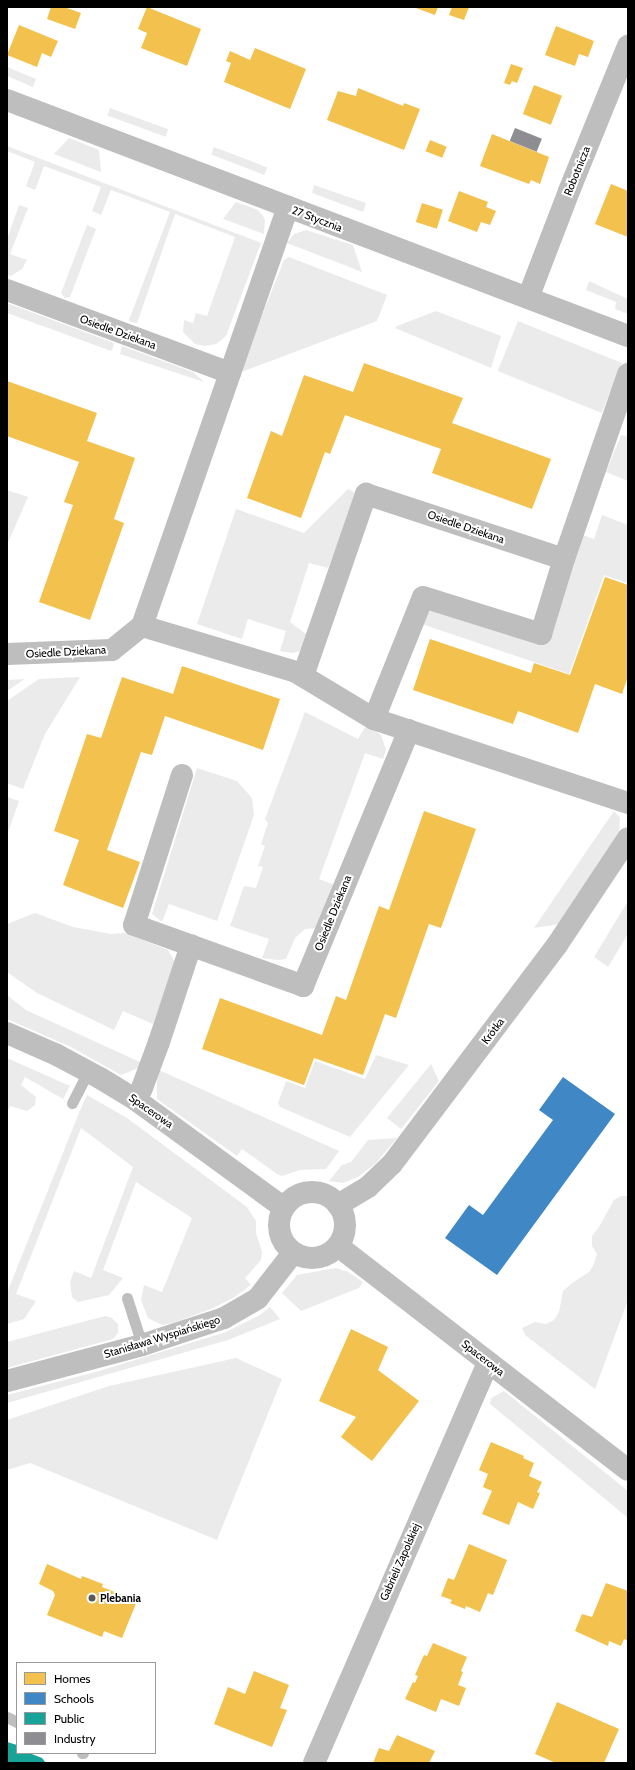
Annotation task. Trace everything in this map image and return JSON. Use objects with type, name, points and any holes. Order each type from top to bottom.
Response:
[{"type":"street","name":"Robotnicza","points":[[528,298],[568,191],[628,46]]},
{"type":"street","name":"27 Stycznia","points":[[7,100],[628,336]]},
{"type":"street","points":[[288,207],[142,626],[296,672],[374,719],[628,803]]},
{"type":"street","name":"Osiedle Dziekana","points":[[7,290],[230,373]]},
{"type":"street","points":[[374,719],[423,597],[541,634],[564,559],[628,374]]},
{"type":"street","name":"Osiedle Dziekana","points":[[303,676],[366,494],[564,559]]},
{"type":"street","name":"Osiedle Dziekana","points":[[7,654],[112,650],[142,626]]},
{"type":"street","name":"Osiedle Dziekana","points":[[182,775],[134,924],[303,986],[409,730]]},
{"type":"street","name":"Krótka","points":[[338,1205],[368,1187],[392,1164],[558,945],[628,838]]},
{"type":"street","points":[[136,1100],[157,1048],[191,945]]},
{"type":"street","name":"Spacerowa","points":[[7,1033],[88,1071],[136,1100],[283,1207]]},
{"type":"street","points":[[310,1191],[331,1197],[338,1205],[344,1214],[346,1225],[344,1236],[338,1246],[325,1256],[317,1258],[301,1257],[293,1253],[282,1240],[279,1232],[280,1214],[283,1207],[291,1198],[310,1191]]},
{"type":"street","name":"Spacerowa","points":[[338,1246],[628,1470]]},
{"type":"street","name":"Stanisława Wyspiańskiego","points":[[7,1381],[142,1345],[207,1325],[237,1312],[258,1298],[293,1253]]},
{"type":"street","name":"Gabrieli Zapolskiej","points":[[314,1763],[488,1362]]},
{"type":"lane","points":[[72,1103],[88,1071]]},
{"type":"lane","points":[[127,1298],[142,1345]]},
{"type":"lane","points":[[7,1717],[16,1722]]},
{"type":"shaded area","points":[[7,67],[36,79],[33,87],[7,76]]},
{"type":"shaded area","points":[[110,108],[168,129],[166,137],[107,116]]},
{"type":"shaded area","points":[[69,138],[99,150],[101,172],[54,154]]},
{"type":"shaded area","points":[[7,146],[261,243],[226,336],[216,344],[205,346],[195,344],[183,332],[184,320],[193,323],[196,313],[207,316],[235,237],[175,214],[137,323],[131,322],[129,320],[170,212],[111,190],[101,215],[92,211],[101,187],[44,166],[35,190],[26,186],[35,162],[7,151]]},
{"type":"shaded area","points":[[214,147],[267,167],[264,175],[211,154]]},
{"type":"shaded area","points":[[314,185],[366,203],[363,212],[312,193]]},
{"type":"shaded area","points":[[236,202],[258,210],[265,220],[264,234],[223,219]]},
{"type":"shaded area","points":[[19,205],[28,208],[10,254],[27,260],[22,269],[11,276],[7,275],[7,239]]},
{"type":"shaded area","points":[[87,225],[96,229],[70,297],[65,298],[61,293]]},
{"type":"shaded area","points":[[306,230],[353,245],[362,272],[287,243],[294,234]]},
{"type":"shaded area","points":[[289,257],[387,295],[377,321],[239,373],[284,260]]},
{"type":"shaded area","points":[[589,281],[628,299],[628,314],[615,309],[616,302],[586,290]]},
{"type":"shaded area","points":[[7,303],[114,343],[113,348],[111,351],[7,313]]},
{"type":"shaded area","points":[[436,311],[501,336],[491,368],[395,328]]},
{"type":"shaded area","points":[[518,321],[622,363],[602,413],[498,371]]},
{"type":"shaded area","points":[[122,346],[193,372],[204,382],[120,354]]},
{"type":"shaded area","points":[[621,435],[628,437],[628,481],[606,472]]},
{"type":"shaded area","points":[[348,489],[358,494],[328,568],[309,563],[290,622],[306,634],[300,651],[293,653],[280,651],[286,631],[248,619],[242,639],[197,624],[236,509],[304,533]]},
{"type":"shaded area","points":[[7,490],[28,497],[7,545]]},
{"type":"shaded area","points":[[602,515],[628,525],[628,583],[604,575],[569,674],[419,623],[431,608],[543,642],[580,534],[594,539]]},
{"type":"shaded area","points":[[80,677],[45,734],[23,789],[7,783],[7,701],[39,679]]},
{"type":"shaded area","points":[[25,679],[7,691],[7,680]]},
{"type":"shaded area","points":[[305,712],[358,739],[367,724],[381,735],[386,750],[383,759],[365,753],[319,879],[337,886],[318,928],[305,929],[295,938],[286,959],[278,960],[262,958],[269,939],[230,926],[244,886],[256,888],[263,867],[258,866],[265,846],[261,844],[268,823],[265,819]]},
{"type":"shaded area","points":[[197,768],[237,781],[252,798],[254,815],[217,921],[169,904],[162,922],[152,914]]},
{"type":"shaded area","points":[[7,797],[19,801],[7,835]]},
{"type":"shaded area","points":[[614,811],[620,818],[619,832],[560,924],[534,928]]},
{"type":"shaded area","points":[[628,901],[628,934],[608,967],[594,957]]},
{"type":"shaded area","points":[[35,913],[73,927],[111,934],[125,933],[168,950],[175,962],[153,1024],[123,1011],[114,1030],[37,993],[7,972],[7,924]]},
{"type":"shaded area","points":[[7,995],[26,1010],[142,1063],[141,1067],[121,1075],[71,1047],[7,1019]]},
{"type":"shaded area","points":[[376,1055],[409,1065],[350,1137],[280,1107],[278,1103],[286,1081],[305,1088],[315,1061],[365,1079]]},
{"type":"shaded area","points":[[7,1058],[70,1086],[63,1099],[25,1077],[21,1085],[36,1097],[35,1105],[27,1111],[10,1106],[7,1113]]},
{"type":"shaded area","points":[[431,1064],[439,1081],[401,1129],[387,1118]]},
{"type":"shaded area","points":[[159,1070],[339,1151],[326,1169],[300,1170],[282,1176],[242,1149],[237,1156],[157,1099],[157,1074]]},
{"type":"shaded area","points":[[87,1095],[127,1118],[247,1207],[256,1221],[256,1233],[262,1252],[261,1260],[245,1278],[251,1285],[233,1298],[211,1309],[173,1323],[162,1325],[148,1318],[141,1300],[144,1285],[162,1292],[192,1218],[136,1182],[103,1270],[123,1278],[109,1295],[78,1302],[72,1297],[70,1282],[74,1271],[91,1278],[133,1167],[81,1128],[16,1294],[36,1301],[24,1319],[7,1324],[7,1293]]},
{"type":"shaded area","points":[[397,1138],[376,1163],[358,1177],[343,1183],[329,1181],[342,1165],[351,1162],[368,1140]]},
{"type":"shaded area","points":[[621,1196],[628,1196],[628,1300],[595,1389],[525,1335],[522,1328],[535,1322],[546,1324],[554,1320],[559,1312],[563,1291],[589,1272],[593,1266],[597,1254],[592,1246],[592,1236],[599,1227],[614,1200]]},
{"type":"shaded area","points":[[336,1268],[348,1272],[363,1282],[359,1288],[301,1311],[282,1293],[297,1275]]},
{"type":"shaded area","points":[[270,1307],[280,1319],[228,1340],[7,1403],[7,1395],[99,1371],[226,1332],[260,1315]]},
{"type":"shaded area","points":[[105,1316],[112,1318],[118,1324],[118,1333],[113,1339],[7,1368],[7,1342]]},
{"type":"shaded area","points":[[236,1358],[282,1379],[217,1540],[30,1463],[7,1470],[7,1420],[109,1386]]},
{"type":"shaded area","points":[[504,1391],[628,1491],[628,1518],[490,1404],[491,1398]]},
{"type":"building: Homes","points":[[51,7],[64,7],[81,13],[75,29],[47,19]]},
{"type":"building: Homes","points":[[147,7],[201,29],[187,66],[141,48],[147,33],[138,29]]},
{"type":"building: Homes","points":[[413,7],[438,7],[435,15]]},
{"type":"building: Homes","points":[[452,7],[469,7],[464,20],[449,15]]},
{"type":"building: Homes","points":[[19,25],[58,41],[51,57],[42,53],[37,67],[7,55]]},
{"type":"building: Homes","points":[[556,26],[594,41],[588,57],[579,54],[575,66],[545,55]]},
{"type":"building: Homes","points":[[255,48],[306,69],[290,109],[224,82],[231,63],[226,61],[230,51],[250,60]]},
{"type":"building: Homes","points":[[511,64],[523,68],[517,83],[512,81],[510,85],[504,83]]},
{"type":"building: Homes","points":[[534,85],[562,96],[551,125],[523,114]]},
{"type":"building: Homes","points":[[358,88],[403,106],[404,103],[420,109],[404,150],[327,120],[338,91],[356,96]]},
{"type":"building: Homes","points":[[492,134],[549,157],[540,184],[531,180],[529,184],[480,166]]},
{"type":"building: Homes","points":[[430,140],[447,147],[442,158],[426,151]]},
{"type":"building: Homes","points":[[611,184],[628,191],[628,237],[595,224]]},
{"type":"building: Homes","points":[[459,191],[488,202],[486,207],[496,211],[490,225],[481,222],[477,232],[448,221]]},
{"type":"building: Homes","points":[[422,203],[443,210],[437,229],[416,222]]},
{"type":"building: Homes","points":[[364,363],[463,398],[452,423],[551,459],[532,509],[432,473],[441,449],[345,415],[330,454],[325,452],[301,518],[247,498],[271,431],[282,436],[304,375],[353,392]]},
{"type":"building: Homes","points":[[7,381],[97,413],[87,441],[135,458],[114,519],[124,523],[90,620],[39,602],[73,505],[64,502],[79,462],[7,436]]},
{"type":"building: Homes","points":[[605,577],[628,585],[628,676],[622,694],[595,684],[578,733],[518,711],[513,724],[413,690],[430,639],[531,673],[534,663],[570,675]]},
{"type":"building: Homes","points":[[182,666],[280,699],[263,750],[165,716],[152,755],[141,752],[107,850],[140,862],[123,908],[63,885],[79,840],[54,831],[87,734],[101,738],[122,677],[173,694]]},
{"type":"building: Homes","points":[[424,811],[476,829],[441,928],[429,924],[396,1018],[385,1014],[363,1075],[314,1058],[304,1085],[202,1049],[220,998],[322,1035],[336,996],[346,1000],[379,906],[389,910]]},
{"type":"building: Homes","points":[[351,1329],[388,1347],[378,1370],[419,1401],[372,1461],[341,1437],[356,1417],[319,1401]]},
{"type":"building: Homes","points":[[491,1442],[524,1456],[523,1458],[534,1463],[529,1476],[542,1482],[537,1492],[540,1493],[533,1509],[518,1502],[509,1525],[482,1514],[492,1491],[483,1487],[488,1474],[479,1470]]},
{"type":"building: Homes","points":[[469,1544],[507,1560],[493,1595],[488,1593],[480,1612],[466,1606],[465,1609],[450,1603],[452,1600],[441,1596],[448,1578],[454,1580]]},
{"type":"building: Homes","name":"Plebania","points":[[47,1564],[81,1579],[82,1576],[103,1584],[102,1587],[137,1601],[122,1638],[104,1631],[102,1637],[47,1615],[55,1595],[53,1591],[39,1584]]},
{"type":"building: Homes","points":[[606,1583],[628,1591],[628,1641],[624,1639],[621,1646],[609,1641],[608,1646],[575,1631],[582,1614],[592,1617]]},
{"type":"building: Homes","points":[[433,1643],[467,1657],[461,1671],[463,1672],[458,1685],[466,1688],[459,1706],[441,1699],[436,1712],[405,1699],[413,1682],[415,1683],[418,1676],[415,1675],[424,1655],[427,1656]]},
{"type":"building: Homes","points":[[254,1671],[289,1685],[280,1708],[287,1710],[272,1747],[214,1724],[228,1687],[245,1694]]},
{"type":"building: Homes","points":[[557,1702],[619,1729],[604,1763],[556,1763],[535,1754]]},
{"type":"building: Homes","points":[[397,1735],[435,1751],[429,1763],[373,1763],[379,1748],[389,1751]]},
{"type":"building: Schools","points":[[563,1077],[615,1114],[497,1275],[445,1238],[469,1205],[483,1215],[553,1120],[539,1110]]},
{"type":"building: Public","points":[[7,1742],[16,1745],[16,1754],[32,1754],[42,1758],[46,1763],[7,1763]]},
{"type":"building: Industry","points":[[515,128],[542,139],[537,152],[510,141]]},
{"type":"place","name":"Plebania","points":[[92,1598]]}]
